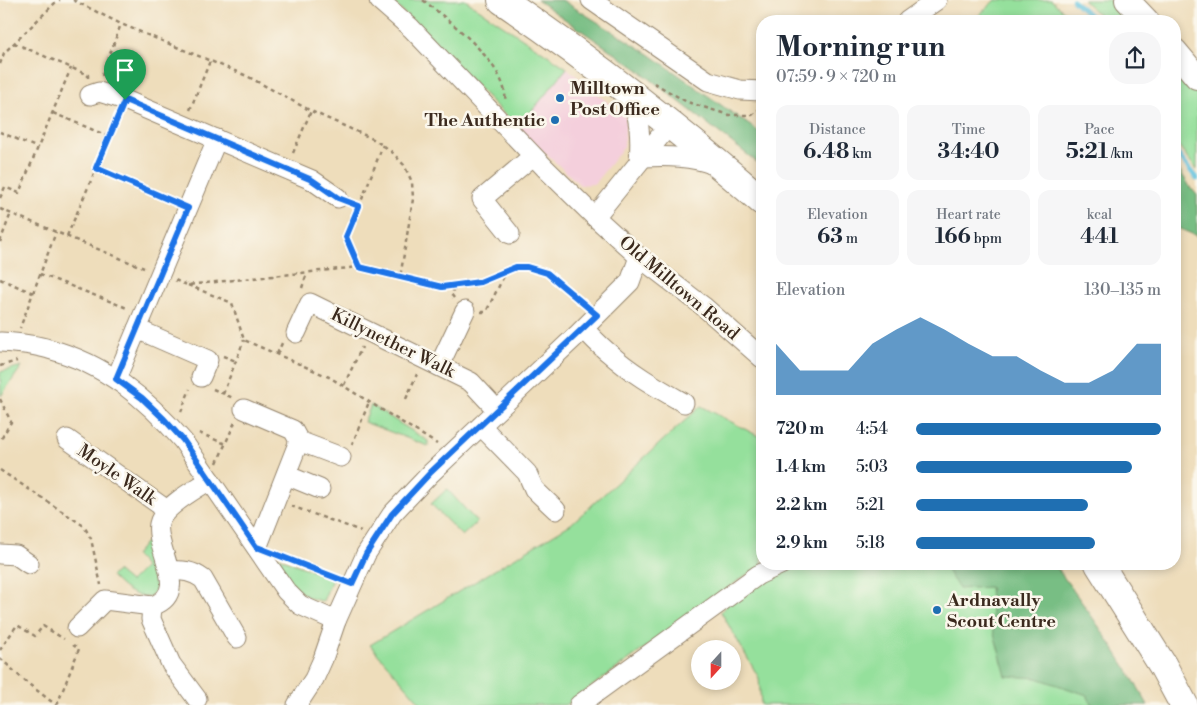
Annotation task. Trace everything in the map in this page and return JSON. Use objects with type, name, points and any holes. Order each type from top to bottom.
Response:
[{"type":"highway","points":[[502,0],[637,85],[670,124],[756,196]]},
{"type":"highway","points":[[1103,570],[1144,634],[1184,705]]},
{"type":"main road","points":[[1127,0],[1141,15]]},
{"type":"main road","points":[[1181,58],[1197,76]]},
{"type":"street","name":"Old Milltown Road","points":[[379,0],[411,28],[502,123],[545,160],[595,217],[639,257],[703,306],[756,353]]},
{"type":"street","points":[[591,0],[708,81],[740,90],[756,91]]},
{"type":"street","points":[[916,15],[937,0]]},
{"type":"street","points":[[637,85],[641,160]]},
{"type":"street","points":[[95,94],[125,100],[184,125],[312,180],[338,198]]},
{"type":"street","points":[[595,217],[670,124]]},
{"type":"street","points":[[116,379],[217,140]]},
{"type":"street","points":[[641,160],[687,158],[701,160],[726,169]]},
{"type":"street","points":[[510,234],[482,199],[545,160]]},
{"type":"street","points":[[296,705],[314,679],[336,621],[366,554],[392,514],[431,472],[584,329],[630,282],[639,257]]},
{"type":"street","name":"Killynether Walk","points":[[296,333],[310,303],[471,382],[497,410]]},
{"type":"street","points":[[432,362],[465,312]]},
{"type":"street","points":[[140,322],[208,360],[201,382]]},
{"type":"street","points":[[584,329],[629,369],[684,403]]},
{"type":"street","points":[[7,343],[48,348],[72,356],[116,379],[142,398],[183,440],[286,591],[300,605],[336,621]]},
{"type":"street","points":[[244,409],[293,430],[299,441],[341,457]]},
{"type":"street","points":[[481,426],[527,473],[534,489],[556,510]]},
{"type":"street","name":"Moyle Walk","points":[[66,439],[167,510]]},
{"type":"street","points":[[257,548],[299,441]]},
{"type":"street","points":[[286,475],[320,489]]},
{"type":"street","name":"Moyle Walk","points":[[152,606],[158,604],[165,597],[171,580],[159,532],[159,523],[167,510],[210,480]]},
{"type":"street","points":[[0,554],[16,555],[29,564]]},
{"type":"street","points":[[579,705],[758,575],[769,570]]},
{"type":"street","points":[[170,571],[189,571],[203,579],[236,638]]},
{"type":"street","points":[[72,634],[104,600],[152,606],[151,619],[172,664],[197,699]]},
{"type":"path","points":[[0,64],[4,53],[60,0]]},
{"type":"path","points":[[73,0],[121,24],[247,76],[311,111],[373,139],[383,146],[404,165],[412,182],[413,199],[400,278]]},
{"type":"path","points":[[423,0],[475,44],[495,69],[506,95],[502,123]]},
{"type":"path","points":[[95,94],[121,24]]},
{"type":"path","points":[[14,43],[88,75],[95,94]]},
{"type":"path","points":[[184,125],[210,61]]},
{"type":"path","points":[[0,198],[5,187],[19,193],[71,68]]},
{"type":"path","points":[[637,85],[729,115],[752,115],[756,112]]},
{"type":"path","points":[[67,236],[125,100]]},
{"type":"path","points":[[286,169],[311,111]]},
{"type":"path","points":[[53,112],[110,137]]},
{"type":"path","points":[[0,132],[38,148]]},
{"type":"path","points":[[359,267],[346,237],[383,146]]},
{"type":"path","points":[[96,168],[188,208]]},
{"type":"path","points":[[338,198],[359,206]]},
{"type":"path","points":[[0,209],[232,303],[244,340],[224,394]]},
{"type":"path","points":[[0,242],[11,213]]},
{"type":"path","points":[[7,343],[33,293],[56,232]]},
{"type":"path","points":[[187,285],[359,267],[442,287],[480,282],[516,267],[527,267],[547,273],[597,315]]},
{"type":"path","points":[[465,312],[486,312],[507,271]]},
{"type":"path","points":[[40,274],[140,322]]},
{"type":"path","points":[[0,279],[33,293]]},
{"type":"path","points":[[344,386],[369,332]]},
{"type":"path","points":[[244,340],[344,386],[431,439],[450,455]]},
{"type":"path","points":[[406,399],[432,362]]},
{"type":"path","points":[[174,430],[201,382],[245,403],[244,409],[238,417],[210,480]]},
{"type":"path","points":[[0,399],[11,422],[0,441]]},
{"type":"path","points":[[341,457],[350,451],[369,401]]},
{"type":"path","points":[[0,470],[84,526],[91,539],[104,600]]},
{"type":"path","points":[[276,500],[377,537]]},
{"type":"path","points":[[257,548],[352,584]]},
{"type":"path","points":[[0,650],[17,625],[35,636],[43,626],[72,634],[79,649],[56,705],[26,682],[0,658]]},
{"type":"shaded area","points":[[567,68],[626,118],[624,147],[594,184],[580,185],[518,128]]},
{"type":"green space","points":[[391,0],[465,0],[567,68],[518,128]]},
{"type":"green space","points":[[537,0],[562,0],[649,54],[756,130],[756,161],[636,68]]},
{"type":"green space","points":[[995,0],[1051,0],[1068,15],[979,15]]},
{"type":"green space","points":[[1083,0],[1109,0],[1125,15],[1099,15]]},
{"type":"green space","points":[[1181,75],[1197,94],[1197,170],[1181,149]]},
{"type":"green space","points":[[1181,173],[1197,195],[1197,236],[1181,229]]},
{"type":"green space","points":[[22,366],[1,396],[0,372]]},
{"type":"green space","points":[[371,405],[428,441],[428,446],[364,422]]},
{"type":"green space","points":[[701,406],[756,435],[756,570],[1006,570],[1122,705],[761,705],[759,678],[741,647],[741,640],[737,640],[721,612],[753,570],[566,705],[422,705],[370,645],[571,524]]},
{"type":"green space","points":[[447,489],[477,522],[462,536],[431,504]]},
{"type":"green space","points":[[147,541],[157,579],[157,586],[149,597],[128,591],[111,576],[117,571],[130,582],[145,567],[135,555]]},
{"type":"green space","points":[[278,557],[332,579],[323,601],[307,596],[295,587],[277,559]]},
{"type":"green space","points":[[947,570],[1058,570],[1115,651],[1148,705],[1092,705],[1087,695],[1037,678],[1006,676],[993,630],[990,587],[959,589]]},
{"type":"waterway","points":[[1073,0],[1089,15]]},
{"type":"waterway","points":[[1181,159],[1197,179]]},
{"type":"place","name":"Milltown Post Office","points":[[560,98]]},
{"type":"place","name":"The Authentic","points":[[555,120]]},
{"type":"place","name":"Ardnavally Scout Centre","points":[[937,610]]},
{"type":"route","points":[[125,100],[312,180],[338,198],[359,206],[346,237],[359,267],[423,284],[442,287],[480,282],[516,267],[527,267],[547,273],[597,315],[431,472],[392,514],[366,554],[352,584],[257,548],[183,440],[142,398],[116,379],[188,208],[96,168],[125,100]]}]
